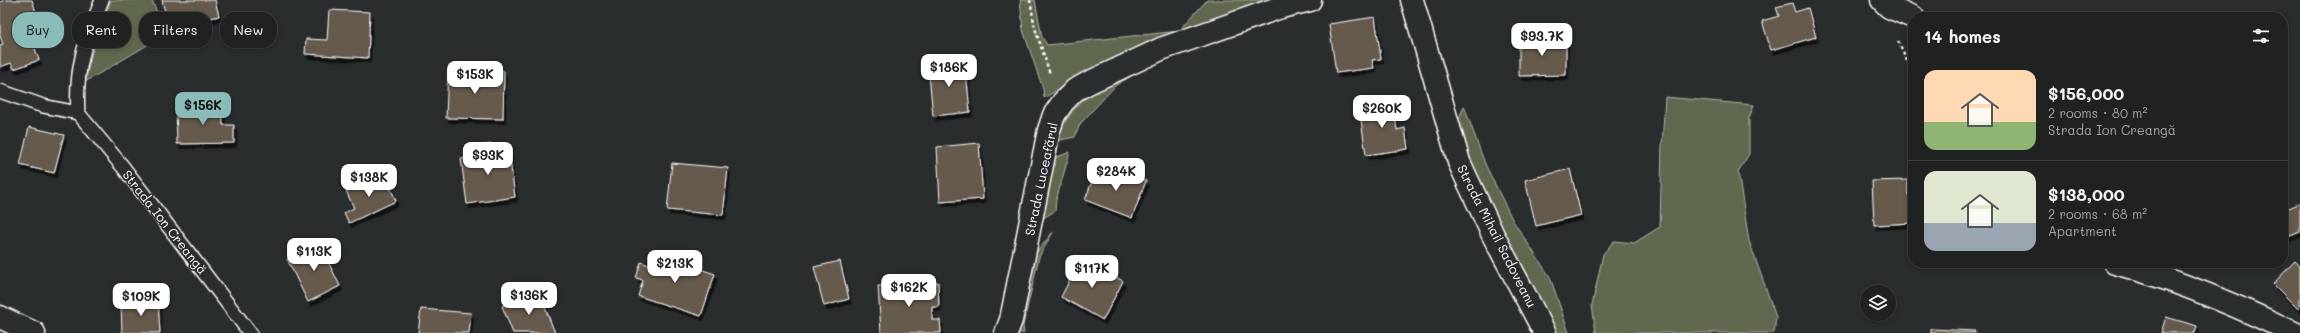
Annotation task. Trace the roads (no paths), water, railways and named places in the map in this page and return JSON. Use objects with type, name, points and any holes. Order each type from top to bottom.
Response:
[{"type":"street","name":"Strada Luceafărul","points":[[1006,333],[1011,320],[1049,130],[1054,115],[1063,102],[1075,90],[1160,49],[1281,7],[1310,0]]},
{"type":"street","name":"Strada Mihail Sadoveanu","points":[[1412,0],[1459,162],[1493,235],[1545,333]]},
{"type":"street","points":[[1882,0],[1889,6],[1908,14]]},
{"type":"street","points":[[2132,268],[2173,280],[2237,305],[2294,333]]},
{"type":"street","points":[[0,317],[34,333]]},
{"type":"lane","points":[[0,91],[43,106],[78,114],[76,88],[80,60],[102,0]]},
{"type":"lane","name":"Strada Ion Creangă","points":[[78,114],[123,167],[250,333]]}]
